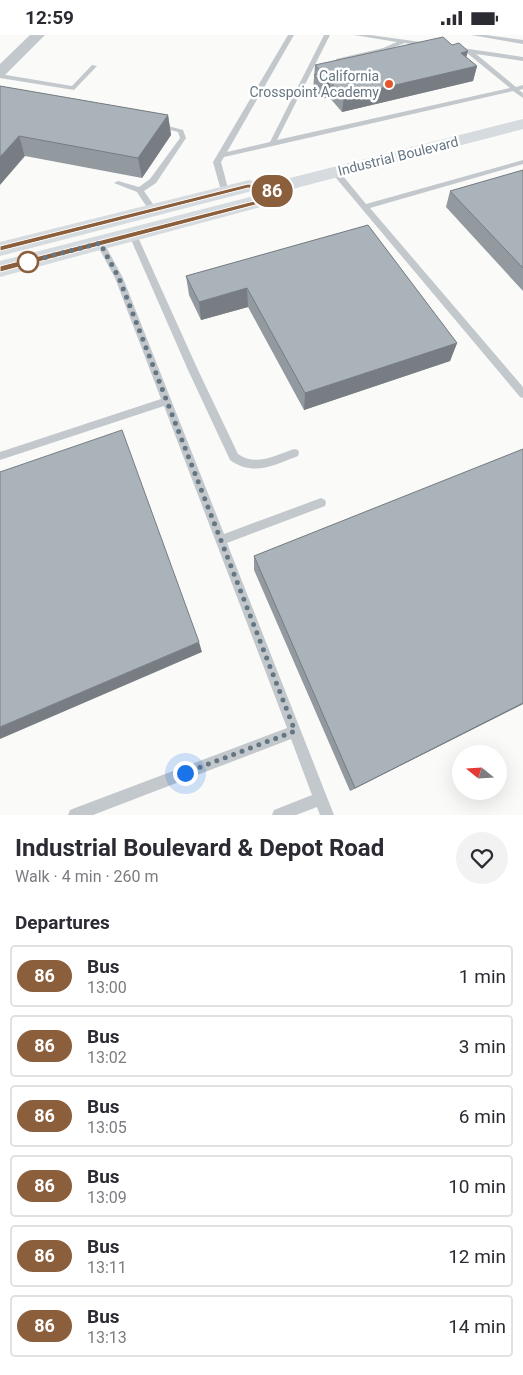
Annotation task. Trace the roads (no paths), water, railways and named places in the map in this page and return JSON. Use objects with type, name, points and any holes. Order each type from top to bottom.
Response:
[{"type":"main road","name":"Industrial Boulevard","points":[[0,269],[257,202],[274,189],[523,124]]},
{"type":"main road","name":"Industrial Boulevard","points":[[0,249],[248,186],[274,189]]},
{"type":"main road","points":[[100,243],[100,238],[106,233],[159,215],[180,203]]},
{"type":"street","points":[[0,72],[38,35]]},
{"type":"lane","points":[[226,192],[217,165],[221,155],[291,35]]},
{"type":"lane","points":[[272,144],[327,35]]},
{"type":"lane","points":[[357,35],[432,46]]},
{"type":"lane","points":[[474,35],[523,42]]},
{"type":"lane","points":[[330,62],[385,49],[404,42]]},
{"type":"lane","points":[[450,48],[522,60]]},
{"type":"lane","points":[[469,51],[523,95]]},
{"type":"lane","points":[[311,66],[321,64]]},
{"type":"lane","points":[[67,95],[94,66]]},
{"type":"lane","points":[[0,76],[74,88]]},
{"type":"lane","points":[[221,155],[523,87]]},
{"type":"lane","points":[[140,190],[153,181],[183,138],[181,131],[145,123]]},
{"type":"lane","points":[[364,207],[523,162]]},
{"type":"lane","points":[[335,172],[523,394]]},
{"type":"lane","points":[[118,183],[140,190],[153,210]]},
{"type":"lane","points":[[133,235],[234,457],[241,463],[257,466],[294,453]]},
{"type":"lane","points":[[100,243],[119,278],[327,815]]},
{"type":"lane","points":[[0,456],[167,401]]},
{"type":"lane","points":[[221,540],[321,503]]},
{"type":"lane","points":[[75,815],[295,731]]},
{"type":"lane","points":[[279,815],[321,798]]},
{"type":"place","name":"California Crosspoint Academy","points":[[389,84]]}]
